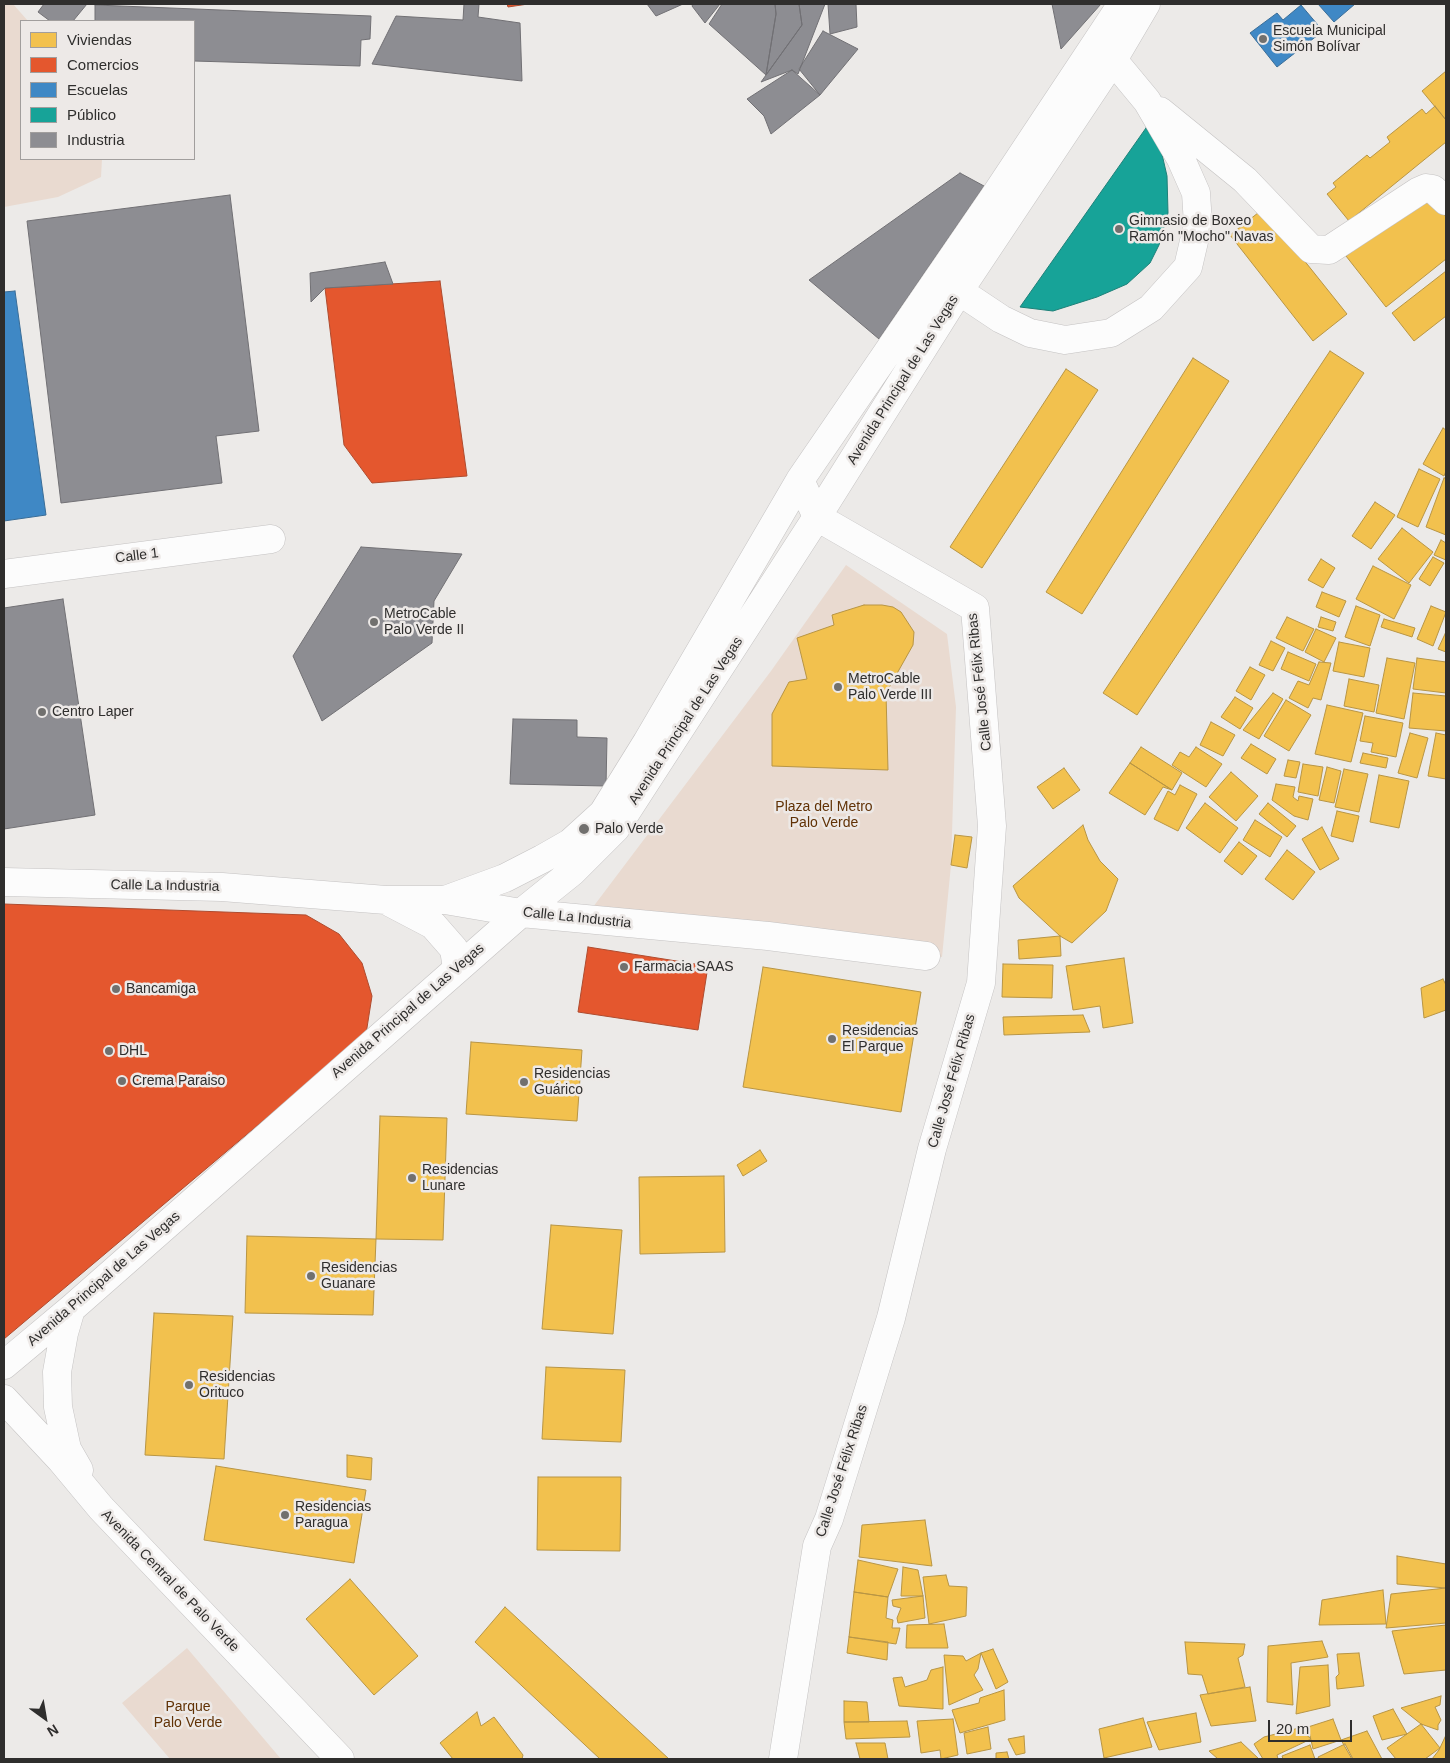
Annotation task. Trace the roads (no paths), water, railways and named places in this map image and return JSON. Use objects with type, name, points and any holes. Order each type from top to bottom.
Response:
[{"type":"street","name":"Avenida Principal de Las Vegas","points":[[444,900],[505,878],[542,860],[570,842],[603,813],[652,734],[800,480],[994,197],[1122,4]]},
{"type":"street","name":"Avenida Principal de Las Vegas","points":[[4,1365],[71,1309],[456,969],[572,872],[616,828],[817,517],[959,291],[1113,60],[1146,4]]},
{"type":"street","points":[[959,291],[1001,319],[1030,333],[1064,340],[1111,333],[1152,308],[1188,267],[1198,224],[1196,193],[1181,159],[1147,101],[1113,60]]},
{"type":"street","points":[[1147,101],[1245,180],[1311,249],[1329,250],[1426,188],[1432,189],[1446,201]]},
{"type":"street","points":[[800,480],[817,517]]},
{"type":"street","name":"Calle José Félix Ribas","points":[[783,1759],[816,1546],[829,1520],[890,1318],[932,1149],[981,983],[992,826],[975,608],[817,517]]},
{"type":"street","name":"Calle 1","points":[[4,574],[271,539]]},
{"type":"street","name":"Calle La Industria","points":[[4,882],[222,887],[386,900],[444,900],[521,913],[768,936],[926,956]]},
{"type":"street","name":"Calle La Industria","points":[[386,900],[433,925],[454,949],[456,969]]},
{"type":"street","points":[[71,1309],[64,1333],[57,1372],[58,1407],[67,1449],[101,1508]]},
{"type":"street","name":"Avenida Central de Palo Verde","points":[[4,1399],[61,1460],[101,1508],[340,1759]]},
{"type":"place","name":"Escuela Municipal Simón Bolívar","points":[[1263,39]]},
{"type":"place","name":"Gimnasio de Boxeo Ramón \"Mocho\" Navas","points":[[1119,229]]},
{"type":"place","name":"MetroCable Palo Verde II","points":[[374,622]]},
{"type":"place","name":"MetroCable Palo Verde III","points":[[838,687]]},
{"type":"place","name":"Centro Laper","points":[[42,712]]},
{"type":"place","name":"Palo Verde","points":[[584,829]]},
{"type":"place","name":"Farmacia SAAS","points":[[624,967]]},
{"type":"place","name":"Bancamiga","points":[[116,989]]},
{"type":"place","name":"Residencias El Parque","points":[[832,1039]]},
{"type":"place","name":"DHL","points":[[109,1051]]},
{"type":"place","name":"Crema Paraiso","points":[[122,1081]]},
{"type":"place","name":"Residencias Guárico","points":[[524,1082]]},
{"type":"place","name":"Residencias Lunare","points":[[412,1178]]},
{"type":"place","name":"Residencias Guanare","points":[[311,1276]]},
{"type":"place","name":"Residencias Orituco","points":[[189,1385]]},
{"type":"place","name":"Residencias Paragua","points":[[285,1515]]},
{"type":"park label","name":"Plaza del Metro Palo Verde","points":[[824,816]]},
{"type":"park label","name":"Parque Palo Verde","points":[[188,1715]]}]
